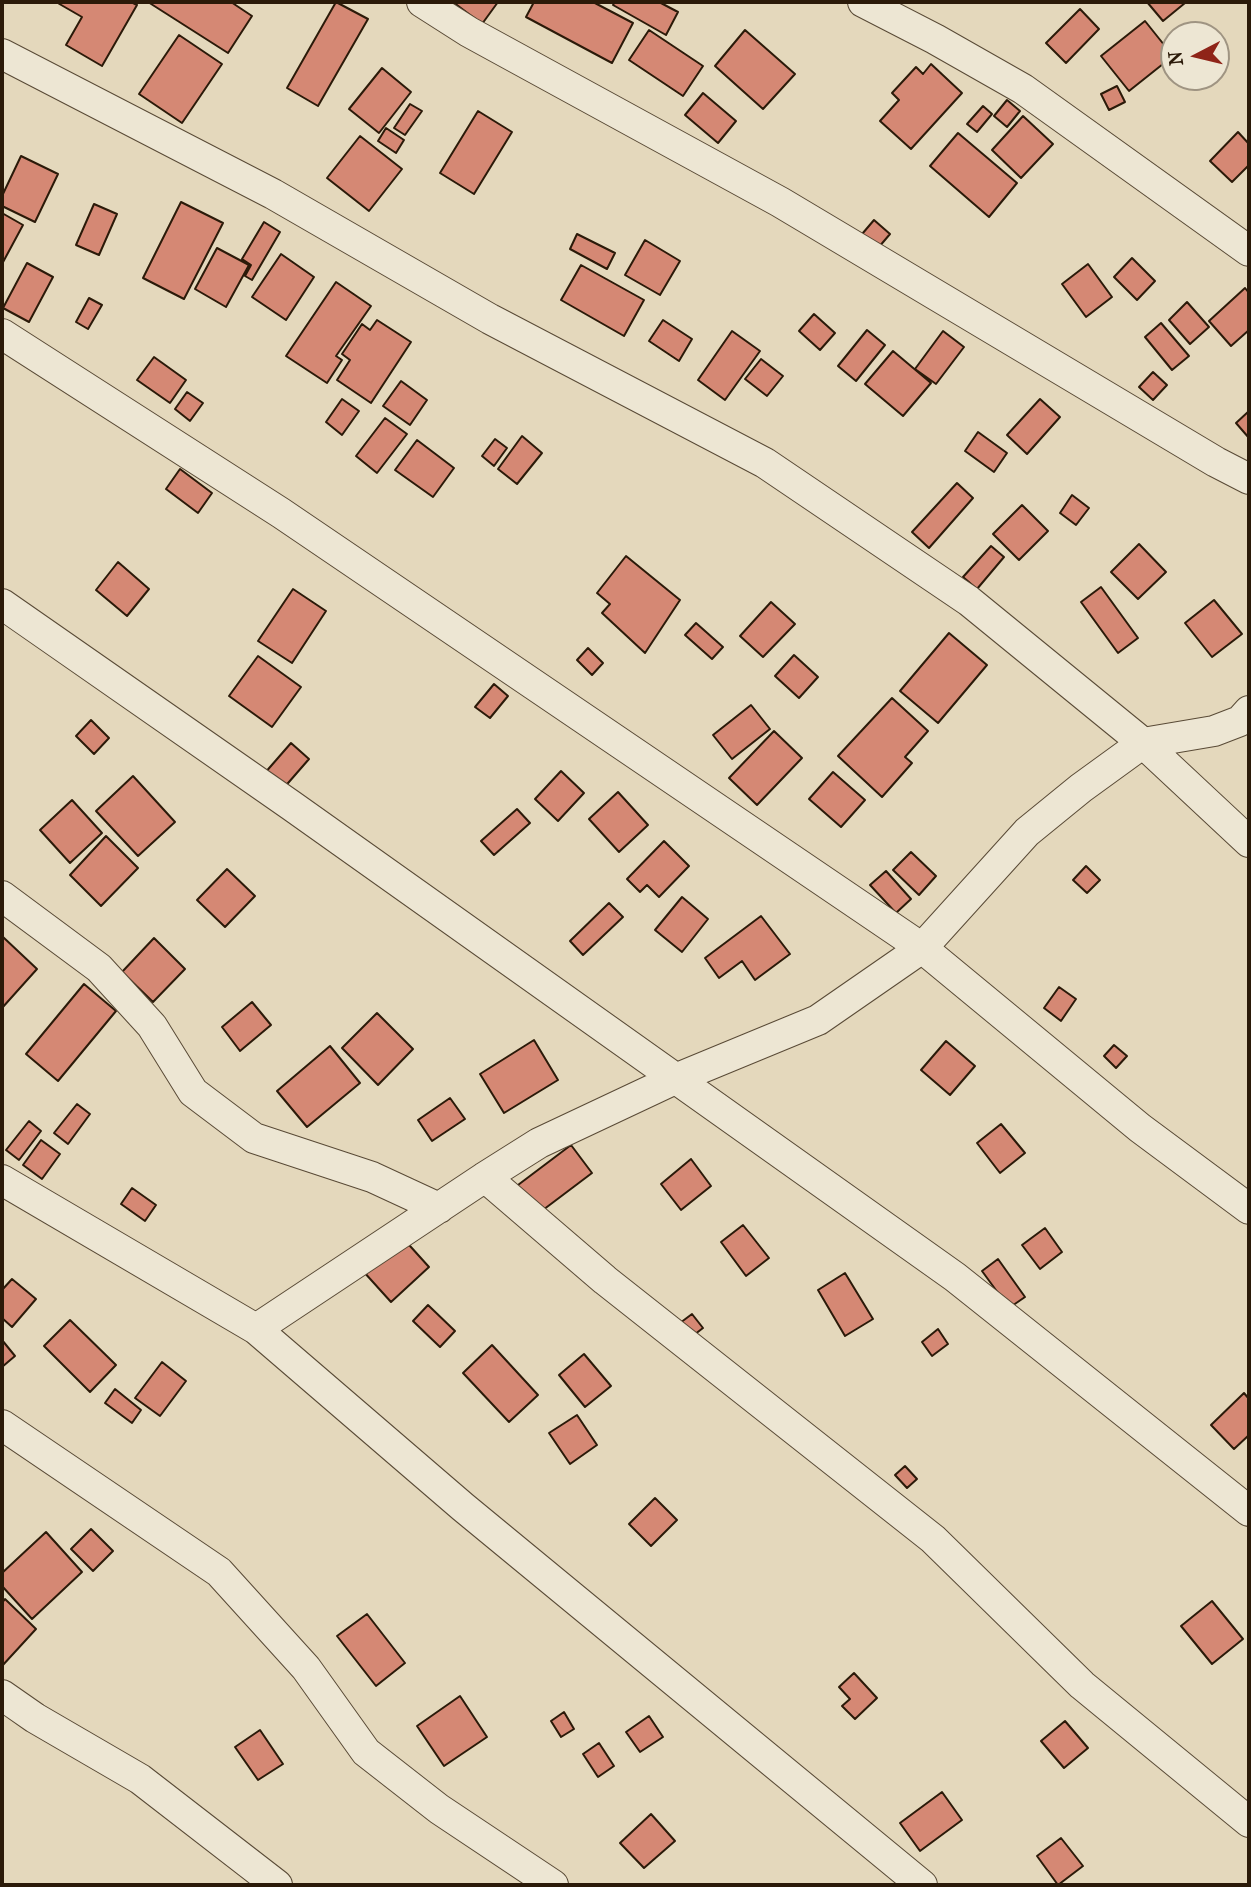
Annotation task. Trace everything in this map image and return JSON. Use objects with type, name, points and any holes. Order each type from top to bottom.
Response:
[{"type":"street","points":[[422,2],[469,32],[780,202],[1216,462],[1249,479]]},
{"type":"street","points":[[863,2],[1023,89],[1249,251]]},
{"type":"street","points":[[2,54],[272,194],[490,319],[765,463],[969,601],[1143,743],[1249,842]]},
{"type":"street","points":[[2,334],[281,513],[922,948],[1140,1128],[1249,1209]]},
{"type":"street","points":[[2,604],[292,806],[956,1277],[1249,1511]]},
{"type":"street","points":[[256,1329],[539,1143],[675,1079],[818,1020],[922,948],[1027,832],[1143,743],[1214,731],[1240,721],[1249,711]]},
{"type":"street","points":[[2,896],[99,968],[152,1026],[193,1092],[254,1138],[372,1177],[439,1208]]},
{"type":"street","points":[[485,1177],[606,1280],[933,1539],[1082,1685],[1249,1822]]},
{"type":"street","points":[[2,1180],[256,1329],[463,1507],[922,1885]]},
{"type":"street","points":[[2,1425],[219,1572],[306,1668],[366,1752],[439,1809],[553,1885]]},
{"type":"street","points":[[2,1695],[140,1779],[277,1885]]},
{"type":"building","points":[[56,2],[131,2],[137,5],[102,66],[66,45],[82,17]]},
{"type":"building","points":[[148,2],[231,2],[252,16],[228,53]]},
{"type":"building","points":[[336,2],[368,19],[318,106],[287,88]]},
{"type":"building","points":[[453,2],[498,2],[482,24]]},
{"type":"building","points":[[534,2],[593,2],[633,23],[612,63],[526,17]]},
{"type":"building","points":[[615,2],[659,2],[678,12],[666,35],[613,5]]},
{"type":"building","points":[[1147,2],[1185,3],[1163,21]]},
{"type":"building","points":[[1080,9],[1099,29],[1066,63],[1046,43]]},
{"type":"building","points":[[1145,21],[1160,40],[1160,66],[1129,91],[1101,56]]},
{"type":"building","points":[[649,30],[703,66],[683,96],[629,60]]},
{"type":"building","points":[[745,30],[795,74],[763,109],[715,66]]},
{"type":"building","points":[[179,35],[222,64],[182,123],[139,94]]},
{"type":"building","points":[[931,64],[962,93],[911,149],[880,121],[899,100],[892,93],[916,67],[923,74]]},
{"type":"building","points":[[382,68],[411,92],[379,133],[349,109]]},
{"type":"building","points":[[1117,86],[1125,102],[1109,110],[1101,94]]},
{"type":"building","points":[[703,93],[736,121],[718,143],[685,115]]},
{"type":"building","points":[[1007,100],[1020,111],[1007,127],[994,116]]},
{"type":"building","points":[[410,104],[422,111],[405,135],[394,128]]},
{"type":"building","points":[[983,106],[992,114],[977,132],[967,124]]},
{"type":"building","points":[[478,111],[512,132],[474,194],[440,173]]},
{"type":"building","points":[[1023,116],[1053,144],[1021,178],[992,150]]},
{"type":"building","points":[[386,128],[404,140],[396,153],[378,141]]},
{"type":"building","points":[[1238,132],[1249,144],[1249,165],[1232,182],[1210,161]]},
{"type":"building","points":[[958,133],[1017,183],[989,217],[930,166]]},
{"type":"building","points":[[360,136],[402,169],[369,211],[327,178]]},
{"type":"building","points":[[21,156],[58,174],[35,222],[2,206],[2,196]]},
{"type":"building","points":[[181,202],[223,223],[184,299],[143,278]]},
{"type":"building","points":[[94,204],[117,214],[99,255],[76,245]]},
{"type":"building","points":[[2,213],[23,225],[2,264]]},
{"type":"building","points":[[874,220],[890,234],[873,254],[857,240]]},
{"type":"building","points":[[264,222],[280,232],[252,280],[245,276],[251,265],[242,259]]},
{"type":"building","points":[[577,234],[615,253],[607,269],[570,249]]},
{"type":"building","points":[[645,240],[680,261],[660,295],[625,275]]},
{"type":"building","points":[[217,248],[249,265],[226,307],[195,289]]},
{"type":"building","points":[[281,254],[314,277],[286,320],[252,297]]},
{"type":"building","points":[[1132,258],[1155,281],[1137,300],[1114,277]]},
{"type":"building","points":[[27,263],[53,277],[29,322],[3,308]]},
{"type":"building","points":[[1088,264],[1112,297],[1086,317],[1062,284]]},
{"type":"building","points":[[581,265],[644,300],[624,336],[561,300]]},
{"type":"building","points":[[336,282],[371,306],[336,356],[342,360],[327,383],[286,356]]},
{"type":"building","points":[[1245,288],[1249,293],[1249,330],[1231,346],[1209,321]]},
{"type":"building","points":[[89,298],[102,305],[88,329],[76,322]]},
{"type":"building","points":[[1187,302],[1209,327],[1190,344],[1169,320]]},
{"type":"building","points":[[814,314],[835,333],[820,350],[799,331]]},
{"type":"building","points":[[377,320],[411,342],[371,403],[337,380],[350,360],[342,354],[362,324],[370,330]]},
{"type":"building","points":[[663,320],[692,339],[679,361],[649,341]]},
{"type":"building","points":[[1161,323],[1189,356],[1172,370],[1145,337]]},
{"type":"building","points":[[867,330],[885,345],[856,381],[838,366]]},
{"type":"building","points":[[732,331],[760,351],[725,400],[698,380]]},
{"type":"building","points":[[943,331],[964,347],[936,384],[915,369]]},
{"type":"building","points":[[893,351],[931,383],[903,416],[865,384]]},
{"type":"building","points":[[154,357],[186,380],[170,403],[137,380]]},
{"type":"building","points":[[761,359],[783,376],[767,396],[745,379]]},
{"type":"building","points":[[1153,372],[1167,385],[1153,400],[1139,387]]},
{"type":"building","points":[[401,381],[427,400],[410,425],[383,406]]},
{"type":"building","points":[[187,392],[203,403],[190,421],[175,409]]},
{"type":"building","points":[[342,399],[359,411],[342,435],[326,422]]},
{"type":"building","points":[[1040,399],[1060,417],[1027,454],[1007,435]]},
{"type":"building","points":[[1249,411],[1249,438],[1236,423]]},
{"type":"building","points":[[385,418],[407,434],[377,473],[356,456]]},
{"type":"building","points":[[978,432],[1007,453],[994,472],[965,451]]},
{"type":"building","points":[[522,436],[542,453],[517,484],[498,469]]},
{"type":"building","points":[[495,439],[507,448],[494,466],[482,456]]},
{"type":"building","points":[[417,440],[454,468],[433,497],[395,470]]},
{"type":"building","points":[[180,469],[212,493],[198,513],[166,489]]},
{"type":"building","points":[[957,483],[973,498],[929,548],[912,532]]},
{"type":"building","points":[[1072,495],[1089,508],[1076,525],[1060,513]]},
{"type":"building","points":[[1022,505],[1048,531],[1019,560],[993,534]]},
{"type":"building","points":[[1139,544],[1166,572],[1138,599],[1111,572]]},
{"type":"building","points":[[991,546],[1004,557],[977,589],[963,577]]},
{"type":"building","points":[[626,556],[680,600],[645,653],[602,613],[610,604],[597,593]]},
{"type":"building","points":[[118,562],[149,589],[127,616],[96,590]]},
{"type":"building","points":[[1101,587],[1138,638],[1118,653],[1081,602]]},
{"type":"building","points":[[293,589],[326,611],[292,663],[258,641]]},
{"type":"building","points":[[1214,600],[1242,634],[1212,657],[1185,623]]},
{"type":"building","points":[[771,602],[795,624],[763,657],[740,636]]},
{"type":"building","points":[[696,623],[723,647],[712,659],[685,635]]},
{"type":"building","points":[[949,633],[987,665],[938,723],[900,691]]},
{"type":"building","points":[[588,648],[603,663],[592,675],[577,660]]},
{"type":"building","points":[[794,655],[818,677],[799,698],[775,676]]},
{"type":"building","points":[[258,656],[301,687],[272,727],[229,696]]},
{"type":"building","points":[[494,684],[508,696],[490,718],[475,707]]},
{"type":"building","points":[[892,698],[928,731],[905,757],[912,763],[882,797],[838,756]]},
{"type":"building","points":[[751,705],[770,729],[732,759],[713,735]]},
{"type":"building","points":[[91,720],[109,738],[94,754],[76,736]]},
{"type":"building","points":[[774,731],[802,758],[757,805],[729,778]]},
{"type":"building","points":[[291,743],[309,759],[282,790],[264,774]]},
{"type":"building","points":[[561,771],[584,793],[558,821],[535,799]]},
{"type":"building","points":[[833,772],[865,800],[841,827],[809,799]]},
{"type":"building","points":[[133,776],[175,822],[138,856],[96,811]]},
{"type":"building","points":[[618,792],[648,825],[619,852],[589,819]]},
{"type":"building","points":[[72,800],[102,833],[70,863],[40,830]]},
{"type":"building","points":[[517,809],[530,823],[494,855],[481,841]]},
{"type":"building","points":[[106,836],[138,868],[101,906],[70,875]]},
{"type":"building","points":[[664,841],[689,866],[659,897],[647,885],[640,892],[627,879]]},
{"type":"building","points":[[911,852],[936,876],[919,895],[893,870]]},
{"type":"building","points":[[1086,866],[1100,880],[1087,893],[1073,880]]},
{"type":"building","points":[[227,869],[255,896],[225,927],[197,900]]},
{"type":"building","points":[[886,871],[911,899],[896,913],[870,885]]},
{"type":"building","points":[[682,897],[708,919],[682,952],[655,930]]},
{"type":"building","points":[[609,903],[623,917],[583,955],[570,941]]},
{"type":"building","points":[[761,916],[790,954],[755,980],[742,961],[719,978],[705,958]]},
{"type":"building","points":[[2,938],[37,969],[2,1008]]},
{"type":"building","points":[[154,938],[185,969],[153,1002],[122,972]]},
{"type":"building","points":[[84,984],[116,1011],[58,1081],[26,1054]]},
{"type":"building","points":[[1059,987],[1076,999],[1061,1021],[1044,1008]]},
{"type":"building","points":[[252,1002],[271,1025],[240,1051],[222,1027]]},
{"type":"building","points":[[377,1013],[413,1049],[378,1085],[342,1048]]},
{"type":"building","points":[[534,1040],[558,1080],[504,1113],[480,1074]]},
{"type":"building","points":[[946,1041],[975,1066],[950,1095],[921,1070]]},
{"type":"building","points":[[1114,1045],[1127,1056],[1116,1068],[1104,1056]]},
{"type":"building","points":[[330,1046],[360,1083],[307,1127],[277,1091]]},
{"type":"building","points":[[450,1098],[465,1119],[432,1141],[418,1120]]},
{"type":"building","points":[[77,1104],[90,1114],[68,1144],[54,1133]]},
{"type":"building","points":[[29,1121],[41,1131],[19,1160],[6,1150]]},
{"type":"building","points":[[1001,1124],[1025,1153],[1000,1173],[977,1143]]},
{"type":"building","points":[[41,1140],[60,1154],[42,1179],[23,1165]]},
{"type":"building","points":[[571,1145],[592,1173],[535,1216],[514,1188]]},
{"type":"building","points":[[691,1159],[711,1186],[681,1210],[661,1184]]},
{"type":"building","points":[[132,1188],[156,1205],[145,1221],[121,1204]]},
{"type":"building","points":[[743,1225],[769,1258],[746,1276],[721,1242]]},
{"type":"building","points":[[1045,1228],[1062,1252],[1040,1269],[1022,1245]]},
{"type":"building","points":[[401,1236],[429,1267],[391,1302],[363,1271]]},
{"type":"building","points":[[998,1259],[1025,1297],[1009,1308],[982,1271]]},
{"type":"building","points":[[845,1273],[873,1319],[845,1336],[818,1290]]},
{"type":"building","points":[[12,1279],[36,1299],[12,1327],[2,1318],[2,1290]]},
{"type":"building","points":[[428,1305],[455,1331],[440,1347],[413,1321]]},
{"type":"building","points":[[692,1314],[703,1328],[690,1338],[680,1323]]},
{"type":"building","points":[[70,1320],[116,1365],[90,1392],[44,1346]]},
{"type":"building","points":[[938,1329],[948,1344],[932,1356],[922,1342]]},
{"type":"building","points":[[2,1340],[15,1356],[2,1367]]},
{"type":"building","points":[[492,1345],[538,1395],[509,1422],[463,1373]]},
{"type":"building","points":[[584,1354],[611,1386],[585,1407],[559,1375]]},
{"type":"building","points":[[162,1362],[186,1381],[160,1416],[135,1398]]},
{"type":"building","points":[[115,1389],[141,1410],[132,1423],[105,1403]]},
{"type":"building","points":[[1244,1393],[1249,1399],[1249,1435],[1234,1449],[1211,1425]]},
{"type":"building","points":[[577,1415],[597,1445],[570,1464],[549,1433]]},
{"type":"building","points":[[905,1466],[917,1479],[907,1488],[895,1475]]},
{"type":"building","points":[[655,1498],[677,1520],[651,1546],[629,1524]]},
{"type":"building","points":[[91,1529],[113,1551],[93,1571],[71,1549]]},
{"type":"building","points":[[46,1532],[82,1572],[32,1619],[2,1586],[2,1573]]},
{"type":"building","points":[[5,1599],[36,1629],[2,1666],[2,1603]]},
{"type":"building","points":[[1212,1601],[1243,1639],[1212,1664],[1181,1626]]},
{"type":"building","points":[[367,1614],[405,1663],[376,1686],[337,1636]]},
{"type":"building","points":[[854,1673],[877,1698],[855,1719],[842,1706],[850,1699],[839,1687]]},
{"type":"building","points":[[460,1696],[487,1737],[444,1766],[417,1726]]},
{"type":"building","points":[[564,1712],[574,1729],[561,1737],[551,1721]]},
{"type":"building","points":[[649,1716],[663,1737],[640,1752],[626,1732]]},
{"type":"building","points":[[1065,1721],[1088,1748],[1064,1768],[1041,1741]]},
{"type":"building","points":[[260,1730],[283,1764],[258,1780],[235,1747]]},
{"type":"building","points":[[599,1743],[614,1766],[598,1777],[583,1754]]},
{"type":"building","points":[[942,1792],[962,1820],[920,1851],[900,1823]]},
{"type":"building","points":[[651,1814],[675,1841],[644,1868],[620,1843]]},
{"type":"building","points":[[1061,1838],[1083,1866],[1058,1885],[1037,1856]]}]
